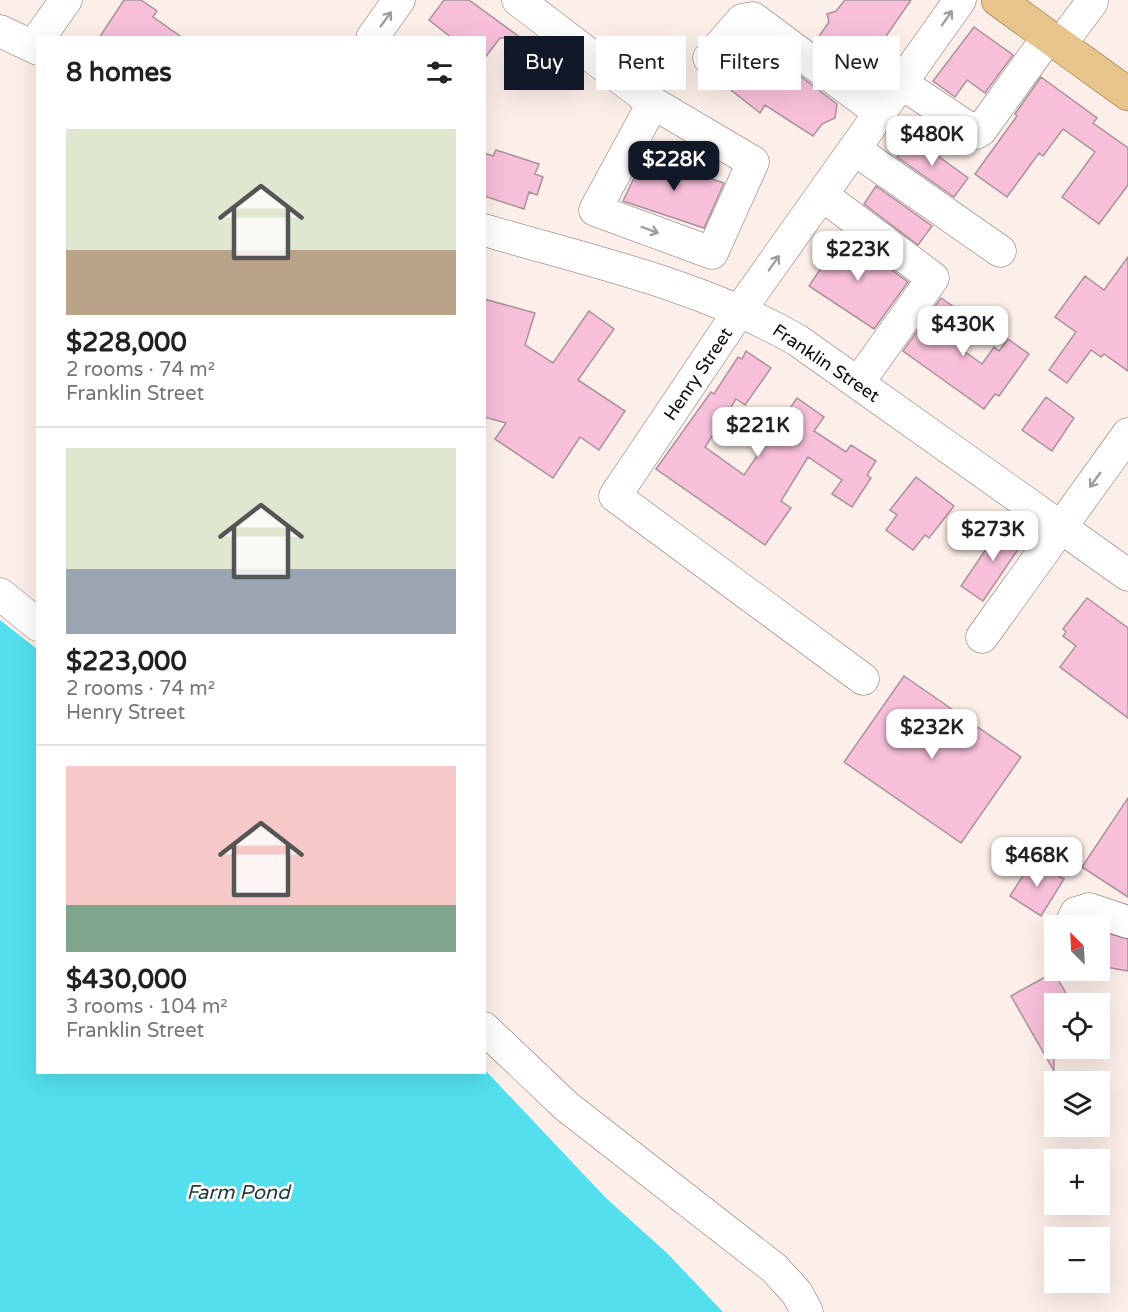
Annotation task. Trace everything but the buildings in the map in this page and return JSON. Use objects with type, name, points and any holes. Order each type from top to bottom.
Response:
[{"type":"main road","points":[[998,0],[1126,89]]},
{"type":"street","points":[[42,36],[66,0]]},
{"type":"street","points":[[373,36],[399,0]]},
{"type":"street","points":[[518,0],[653,103],[753,162],[712,253],[595,210],[653,103]]},
{"type":"street","name":"Henry Street","points":[[863,679],[615,496],[740,310],[960,0]]},
{"type":"street","points":[[901,83],[976,133],[981,130],[1054,41],[1092,2],[1090,0]]},
{"type":"street","points":[[728,36],[742,20],[753,18],[777,36]]},
{"type":"street","points":[[0,31],[36,43]]},
{"type":"street","points":[[801,54],[880,113]]},
{"type":"street","points":[[854,149],[1000,250]]},
{"type":"street","points":[[822,195],[933,278],[858,383]]},
{"type":"street","name":"Franklin Street","points":[[486,231],[698,294],[740,310],[797,340],[1128,575]]},
{"type":"street","points":[[982,637],[1128,434]]},
{"type":"street","points":[[0,594],[36,623]]},
{"type":"street","points":[[1075,915],[1089,909],[1107,915]]},
{"type":"street","points":[[1110,916],[1128,922]]},
{"type":"street","points":[[486,1030],[566,1106],[774,1268],[797,1293],[807,1312]]},
{"type":"water","name":"Farm Pond","points":[[0,620],[36,648],[36,1074],[486,1074],[486,1071],[606,1198],[668,1254],[723,1312],[0,1312]]}]
